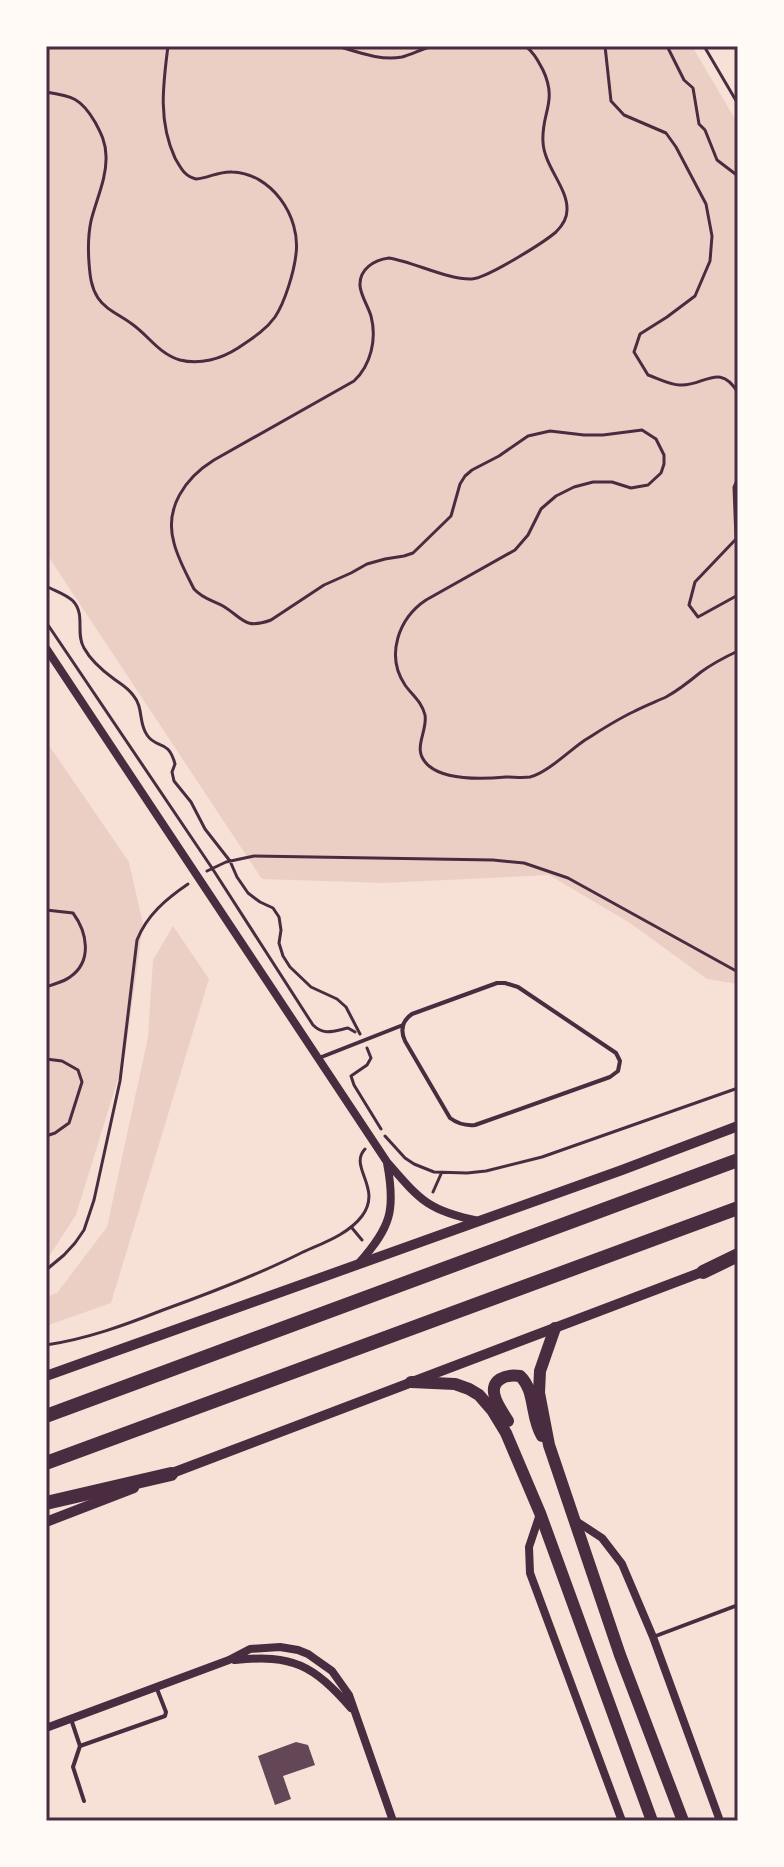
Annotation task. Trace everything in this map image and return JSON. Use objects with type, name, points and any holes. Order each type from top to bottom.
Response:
[{"type":"highway","points":[[46,1416],[738,1160]]},
{"type":"highway","points":[[46,1463],[738,1208]]},
{"type":"highway","points":[[703,1272],[738,1257]]},
{"type":"highway","points":[[46,1503],[171,1474]]},
{"type":"main road","points":[[555,1328],[540,1371],[539,1393],[549,1445],[620,1655],[683,1821]]},
{"type":"main road","points":[[514,1453],[513,1433],[494,1396],[496,1384],[507,1375],[520,1376],[525,1381],[535,1422],[549,1445]]},
{"type":"main road","points":[[411,1382],[455,1384],[469,1389],[492,1410],[506,1433],[540,1513],[652,1821]]},
{"type":"street","points":[[46,648],[387,1162],[428,1204],[449,1215],[479,1221]]},
{"type":"street","points":[[46,1376],[738,1126]]},
{"type":"street","points":[[357,1265],[377,1242],[390,1213],[392,1192],[387,1162]]},
{"type":"street","points":[[46,1522],[703,1272]]},
{"type":"street","points":[[540,1513],[529,1547],[530,1573],[622,1821]]},
{"type":"street","points":[[575,1521],[589,1528],[613,1550],[622,1564],[653,1637],[720,1821]]},
{"type":"street","points":[[46,1728],[229,1660],[250,1649],[298,1650],[332,1671],[349,1695],[393,1821]]},
{"type":"street","points":[[229,1660],[259,1657],[294,1662],[325,1679],[355,1711]]},
{"type":"lane","points":[[318,1058],[403,1025],[412,1014],[490,984],[505,983],[518,987],[616,1053],[620,1067],[610,1077],[475,1125],[461,1125],[450,1118],[402,1036],[403,1025]]},
{"type":"lane","points":[[653,1637],[738,1605]]},
{"type":"lane","points":[[80,1746],[165,1716],[156,1687]]},
{"type":"lane","points":[[71,1718],[80,1746],[73,1767],[84,1801]]},
{"type":"path","points":[[46,92],[69,96],[81,102],[105,146],[106,166],[89,235],[91,282],[98,298],[109,310],[171,356],[188,361],[221,358],[261,332],[277,314],[296,255],[295,233],[283,203],[261,180],[232,172],[196,179],[182,171],[163,120],[168,46]]},
{"type":"path","points":[[337,46],[387,58],[406,56],[433,46]]},
{"type":"path","points":[[525,46],[535,56],[549,86],[550,102],[543,142],[546,158],[566,202],[563,224],[551,235],[480,277],[463,278],[389,258],[369,265],[360,283],[372,324],[373,342],[360,375],[214,460],[194,475],[185,484],[174,507],[171,519],[174,545],[199,594],[244,622],[264,623],[324,585],[367,564],[413,553],[451,516],[465,476],[528,436],[550,431],[603,435],[642,430],[656,439],[664,455],[661,473],[655,480],[639,488],[612,482],[593,482],[556,496],[541,509],[528,535],[515,550],[418,605],[405,620],[397,637],[397,666],[402,681],[424,713],[419,742],[421,756],[436,770],[467,777],[534,776],[605,727],[673,693],[738,651]]},
{"type":"path","points":[[605,46],[611,101],[624,115],[666,133],[706,204],[712,236],[710,261],[695,296],[640,334],[634,352],[648,375],[680,386],[715,376],[732,383],[738,393]]},
{"type":"path","points":[[667,46],[684,80],[693,88],[699,124],[705,130],[717,160],[738,176]]},
{"type":"path","points":[[704,46],[738,104]]},
{"type":"path","points":[[738,478],[734,487],[736,539],[695,582],[689,605],[698,617],[738,595]]},
{"type":"path","points":[[46,586],[71,599],[79,610],[82,645],[104,672],[134,696],[140,706],[146,735],[169,749],[175,764],[172,772],[174,781],[191,802],[205,829],[230,861],[248,893],[273,908],[279,917],[279,943],[290,967],[311,987],[337,999],[346,1007],[371,1058],[367,1065],[351,1076],[354,1085],[384,1135],[396,1150],[414,1164],[441,1174],[486,1171],[525,1163],[738,1088]]},
{"type":"path","points":[[46,622],[212,868],[313,1025],[327,1033],[348,1028],[364,1040]]},
{"type":"path","points":[[46,1270],[64,1255],[84,1230],[94,1200],[120,1081],[137,940],[159,906],[212,868],[254,856],[524,863],[568,878],[738,972]]},
{"type":"path","points":[[46,910],[73,913],[83,927],[85,950],[82,964],[70,977],[46,987]]},
{"type":"path","points":[[46,1059],[62,1061],[78,1070],[82,1082],[69,1123],[46,1136]]},
{"type":"path","points":[[46,1345],[105,1332],[250,1278],[351,1227],[365,1211],[369,1195],[367,1179],[358,1163],[360,1155],[374,1142]]},
{"type":"path","points":[[428,1204],[441,1174]]},
{"type":"shaded area","points":[[46,46],[692,46],[738,124],[738,984],[707,979],[630,923],[549,875],[384,883],[262,879],[46,553]]},
{"type":"shaded area","points":[[46,741],[129,862],[143,924],[125,1056],[76,1215],[46,1261]]},
{"type":"shaded area","points":[[173,926],[209,979],[111,1303],[46,1326],[46,1297],[57,1293],[107,1227],[148,1037],[153,960]]},
{"type":"building","points":[[296,1742],[308,1745],[315,1765],[283,1776],[291,1799],[275,1805],[258,1756]]}]
